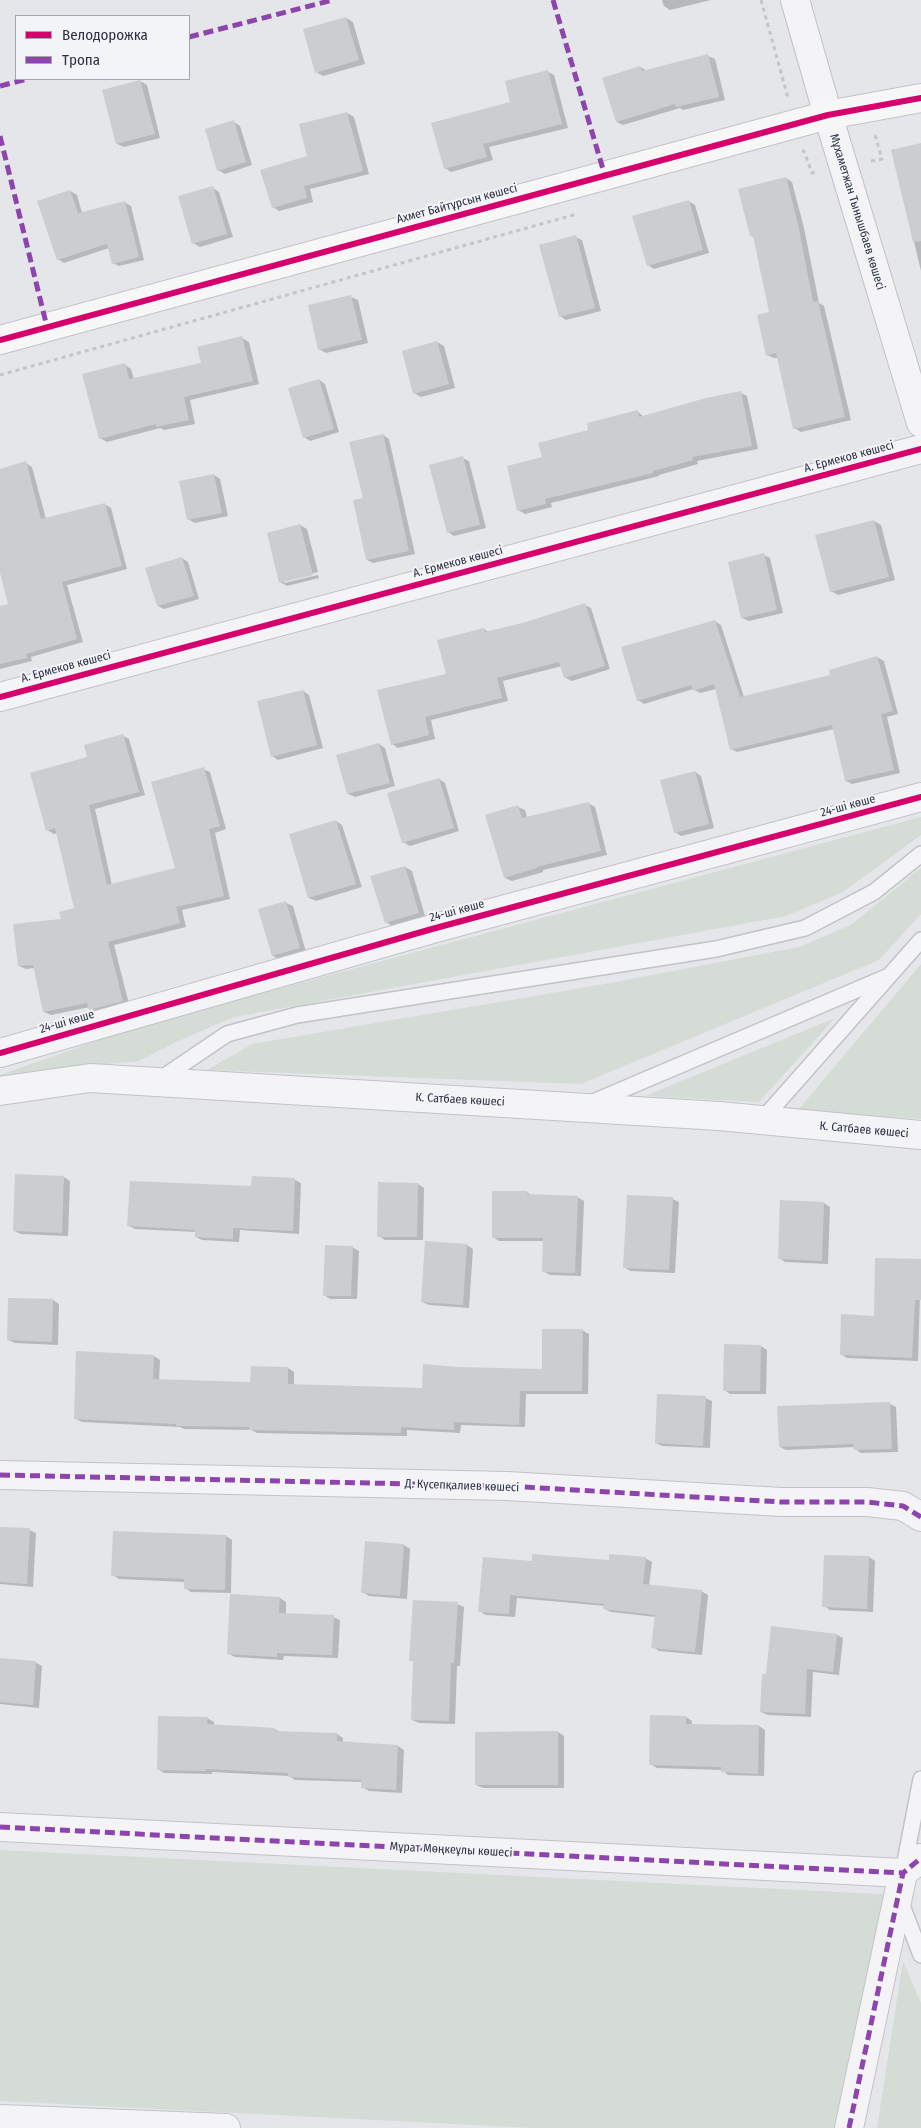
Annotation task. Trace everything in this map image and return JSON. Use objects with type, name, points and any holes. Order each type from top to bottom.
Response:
[{"type":"street","name":"Мұхаметжан Тынышбаев көшесі","points":[[795,0],[921,423]]},
{"type":"street","name":"Ахмет Байтұрсын көшесі","points":[[0,340],[828,115],[921,98]]},
{"type":"street","name":"А. Ермеков көшесі","points":[[0,697],[921,449]]},
{"type":"street","name":"24-ші көше","points":[[0,1053],[432,929],[921,798]]},
{"type":"street","name":"К. Сатбаев көшесі","points":[[0,1091],[90,1078],[581,1107],[762,1120],[921,1135]]},
{"type":"street","name":"Д. Күсепқалиев көшесі","points":[[0,1475],[507,1486],[781,1502],[867,1502],[903,1506],[921,1517]]},
{"type":"street","name":"Мұрат Мөңкеұлы көшесі","points":[[0,1827],[907,1875]]},
{"type":"street","points":[[849,2128],[907,1875]]},
{"type":"street","points":[[0,2119],[226,2128]]},
{"type":"lane","points":[[156,1082],[226,1034],[297,1015],[716,949],[805,928],[874,892],[921,854]]},
{"type":"lane","points":[[762,1120],[921,940]]},
{"type":"lane","points":[[581,1107],[889,976]]},
{"type":"lane","points":[[921,1779],[907,1875],[921,1955]]},
{"type":"path","points":[[761,0],[795,124],[812,173],[882,159],[875,135],[884,133]]},
{"type":"path","points":[[795,153],[804,151]]},
{"type":"path","points":[[0,375],[586,212]]},
{"type":"shaded area","points":[[921,817],[921,835],[843,892],[786,916],[234,1017],[176,1042],[139,1061],[51,1069],[0,1077],[0,1075],[139,1026]]},
{"type":"shaded area","points":[[921,868],[921,914],[879,960],[581,1084],[207,1070],[252,1044],[605,984],[799,947],[851,925]]},
{"type":"shaded area","points":[[921,964],[921,1119],[798,1110]]},
{"type":"shaded area","points":[[835,1018],[759,1102],[645,1096]]},
{"type":"shaded area","points":[[0,1850],[898,1895],[849,2128],[533,2128],[0,2101]]},
{"type":"shaded area","points":[[903,1961],[921,2003],[921,2128],[877,2128]]},
{"type":"building","points":[[346,17],[359,60],[315,73],[303,29]]},
{"type":"building","points":[[708,54],[719,97],[676,107],[675,104],[616,122],[602,78],[640,66],[642,71]]},
{"type":"building","points":[[548,70],[562,124],[483,144],[487,157],[444,169],[431,123],[510,102],[505,81]]},
{"type":"building","points":[[140,80],[155,134],[116,144],[102,90]]},
{"type":"building","points":[[347,112],[363,171],[304,186],[307,198],[272,208],[260,170],[307,156],[299,124]]},
{"type":"building","points":[[234,120],[246,162],[217,171],[205,129]]},
{"type":"building","points":[[921,143],[921,241],[913,242],[891,150]]},
{"type":"building","points":[[786,177],[798,224],[813,302],[818,301],[845,417],[793,429],[776,353],[766,356],[757,315],[769,312],[753,236],[750,236],[738,189]]},
{"type":"building","points":[[213,186],[227,234],[192,244],[178,196]]},
{"type":"building","points":[[70,190],[78,213],[125,201],[139,257],[112,264],[107,244],[57,260],[37,201]]},
{"type":"building","points":[[689,200],[703,250],[647,266],[632,216]]},
{"type":"building","points":[[576,235],[595,308],[559,317],[539,245]]},
{"type":"building","points":[[351,295],[362,340],[318,350],[308,305]]},
{"type":"building","points":[[242,336],[253,381],[184,397],[189,420],[156,427],[156,424],[99,439],[82,374],[125,363],[129,379],[201,363],[197,347]]},
{"type":"building","points":[[437,341],[449,384],[413,394],[402,351]]},
{"type":"building","points":[[319,379],[334,429],[303,438],[288,388]]},
{"type":"building","points":[[741,391],[752,446],[692,457],[693,460],[653,471],[653,473],[545,499],[546,504],[517,511],[507,466],[542,457],[538,443],[588,430],[587,423],[638,410],[639,417],[706,398]]},
{"type":"building","points":[[383,434],[409,551],[366,560],[353,500],[363,498],[349,442]]},
{"type":"building","points":[[463,456],[480,525],[447,533],[429,465]]},
{"type":"building","points":[[26,461],[41,519],[105,503],[122,566],[62,582],[77,639],[26,654],[27,658],[0,664],[0,606],[8,604],[0,573],[0,469]]},
{"type":"building","points":[[214,474],[222,513],[187,520],[179,481]]},
{"type":"building","points":[[874,520],[889,577],[830,592],[815,535]]},
{"type":"building","points":[[300,524],[313,575],[279,583],[267,533]]},
{"type":"building","points":[[764,553],[777,610],[741,618],[728,562]]},
{"type":"building","points":[[182,557],[194,596],[157,606],[145,568]]},
{"type":"building","points":[[585,603],[605,666],[564,678],[559,662],[497,678],[502,698],[425,717],[429,735],[391,745],[377,690],[446,674],[437,640],[484,628],[485,632],[526,622]]},
{"type":"building","points":[[715,620],[740,697],[830,675],[829,670],[877,656],[893,711],[881,714],[894,770],[845,781],[832,725],[730,750],[714,684],[693,691],[691,685],[637,701],[621,647]]},
{"type":"building","points":[[303,690],[317,745],[271,757],[257,701]]},
{"type":"building","points":[[123,734],[139,792],[89,805],[107,885],[175,868],[151,782],[204,767],[220,826],[209,829],[224,896],[176,907],[180,923],[108,942],[123,1001],[89,1010],[87,1003],[43,1012],[33,965],[18,966],[13,924],[61,919],[59,912],[74,908],[55,828],[46,831],[30,773],[87,757],[84,745]]},
{"type":"building","points":[[379,743],[390,783],[347,794],[336,755]]},
{"type":"building","points":[[695,771],[709,824],[674,833],[660,780]]},
{"type":"building","points":[[439,778],[454,828],[402,843],[387,793]]},
{"type":"building","points":[[589,802],[601,851],[537,867],[504,878],[485,815],[518,805],[522,818]]},
{"type":"building","points":[[336,820],[356,884],[308,898],[289,834]]},
{"type":"building","points":[[405,866],[419,913],[385,923],[370,876]]},
{"type":"building","points":[[286,901],[300,948],[272,956],[258,909]]},
{"type":"building","points":[[15,1174],[64,1176],[62,1233],[13,1231]]},
{"type":"building","points":[[252,1176],[295,1178],[293,1231],[233,1228],[233,1239],[195,1237],[195,1230],[127,1226],[130,1181],[251,1186]]},
{"type":"building","points":[[378,1182],[418,1183],[417,1237],[377,1237]]},
{"type":"building","points":[[492,1191],[527,1191],[527,1194],[578,1196],[575,1273],[542,1272],[543,1238],[492,1238]]},
{"type":"building","points":[[627,1195],[673,1197],[669,1270],[623,1268]]},
{"type":"building","points":[[780,1200],[824,1202],[822,1261],[778,1259]]},
{"type":"building","points":[[425,1241],[467,1244],[463,1305],[421,1302]]},
{"type":"building","points":[[325,1245],[353,1246],[351,1296],[323,1296]]},
{"type":"building","points":[[875,1258],[921,1259],[921,1300],[915,1300],[912,1358],[840,1355],[841,1314],[874,1316]]},
{"type":"building","points":[[8,1298],[53,1299],[52,1342],[7,1340]]},
{"type":"building","points":[[542,1329],[583,1329],[582,1391],[520,1391],[519,1425],[454,1422],[454,1430],[401,1427],[401,1433],[249,1430],[249,1427],[176,1426],[176,1424],[74,1419],[76,1351],[154,1355],[153,1379],[250,1382],[251,1366],[288,1367],[288,1384],[422,1388],[423,1364],[457,1367],[542,1369]]},
{"type":"building","points":[[724,1344],[761,1345],[760,1391],[723,1391]]},
{"type":"building","points":[[657,1394],[706,1396],[703,1446],[655,1443]]},
{"type":"building","points":[[890,1402],[892,1449],[854,1450],[853,1444],[779,1447],[777,1406]]},
{"type":"building","points":[[0,1527],[30,1528],[27,1584],[0,1582]]},
{"type":"building","points":[[113,1531],[226,1535],[225,1590],[184,1589],[184,1579],[111,1576]]},
{"type":"building","points":[[365,1541],[404,1544],[400,1596],[361,1593]]},
{"type":"building","points":[[532,1554],[609,1560],[609,1554],[646,1557],[643,1584],[702,1590],[695,1652],[651,1648],[655,1615],[603,1609],[604,1604],[510,1595],[509,1614],[478,1612],[483,1557],[532,1561]]},
{"type":"building","points":[[824,1555],[869,1556],[867,1609],[822,1607]]},
{"type":"building","points":[[230,1594],[280,1597],[279,1613],[334,1615],[332,1655],[277,1653],[277,1657],[227,1654]]},
{"type":"building","points":[[413,1600],[458,1602],[454,1663],[451,1663],[449,1721],[411,1720],[413,1661],[409,1661]]},
{"type":"building","points":[[771,1626],[837,1634],[833,1672],[807,1669],[805,1714],[760,1712],[762,1674],[766,1674]]},
{"type":"building","points":[[0,1658],[36,1661],[33,1705],[0,1702]]},
{"type":"building","points":[[650,1715],[686,1716],[686,1724],[759,1725],[758,1774],[721,1772],[721,1767],[649,1765]]},
{"type":"building","points":[[158,1716],[208,1717],[207,1724],[275,1728],[275,1731],[337,1733],[337,1741],[398,1745],[396,1790],[361,1788],[361,1780],[288,1777],[288,1773],[206,1769],[206,1771],[157,1770]]},
{"type":"building","points":[[558,1731],[558,1785],[475,1785],[475,1732]]},
{"type":"marked path","points":[[190,37],[333,0]]},
{"type":"marked path","points":[[553,0],[605,176]]},
{"type":"marked path","points":[[0,86],[23,80]]},
{"type":"marked path","points":[[0,136],[47,327]]},
{"type":"marked path","points":[[0,1475],[507,1486],[781,1502],[867,1502],[903,1506],[921,1517]]},
{"type":"marked path","points":[[0,1827],[903,1873]]},
{"type":"marked path","points":[[849,2128],[903,1873],[921,1858]]},
{"type":"cycle path","points":[[0,340],[828,115],[921,98]]},
{"type":"cycle path","points":[[0,697],[921,449]]},
{"type":"cycle path","points":[[0,1053],[432,929],[921,797]]}]
